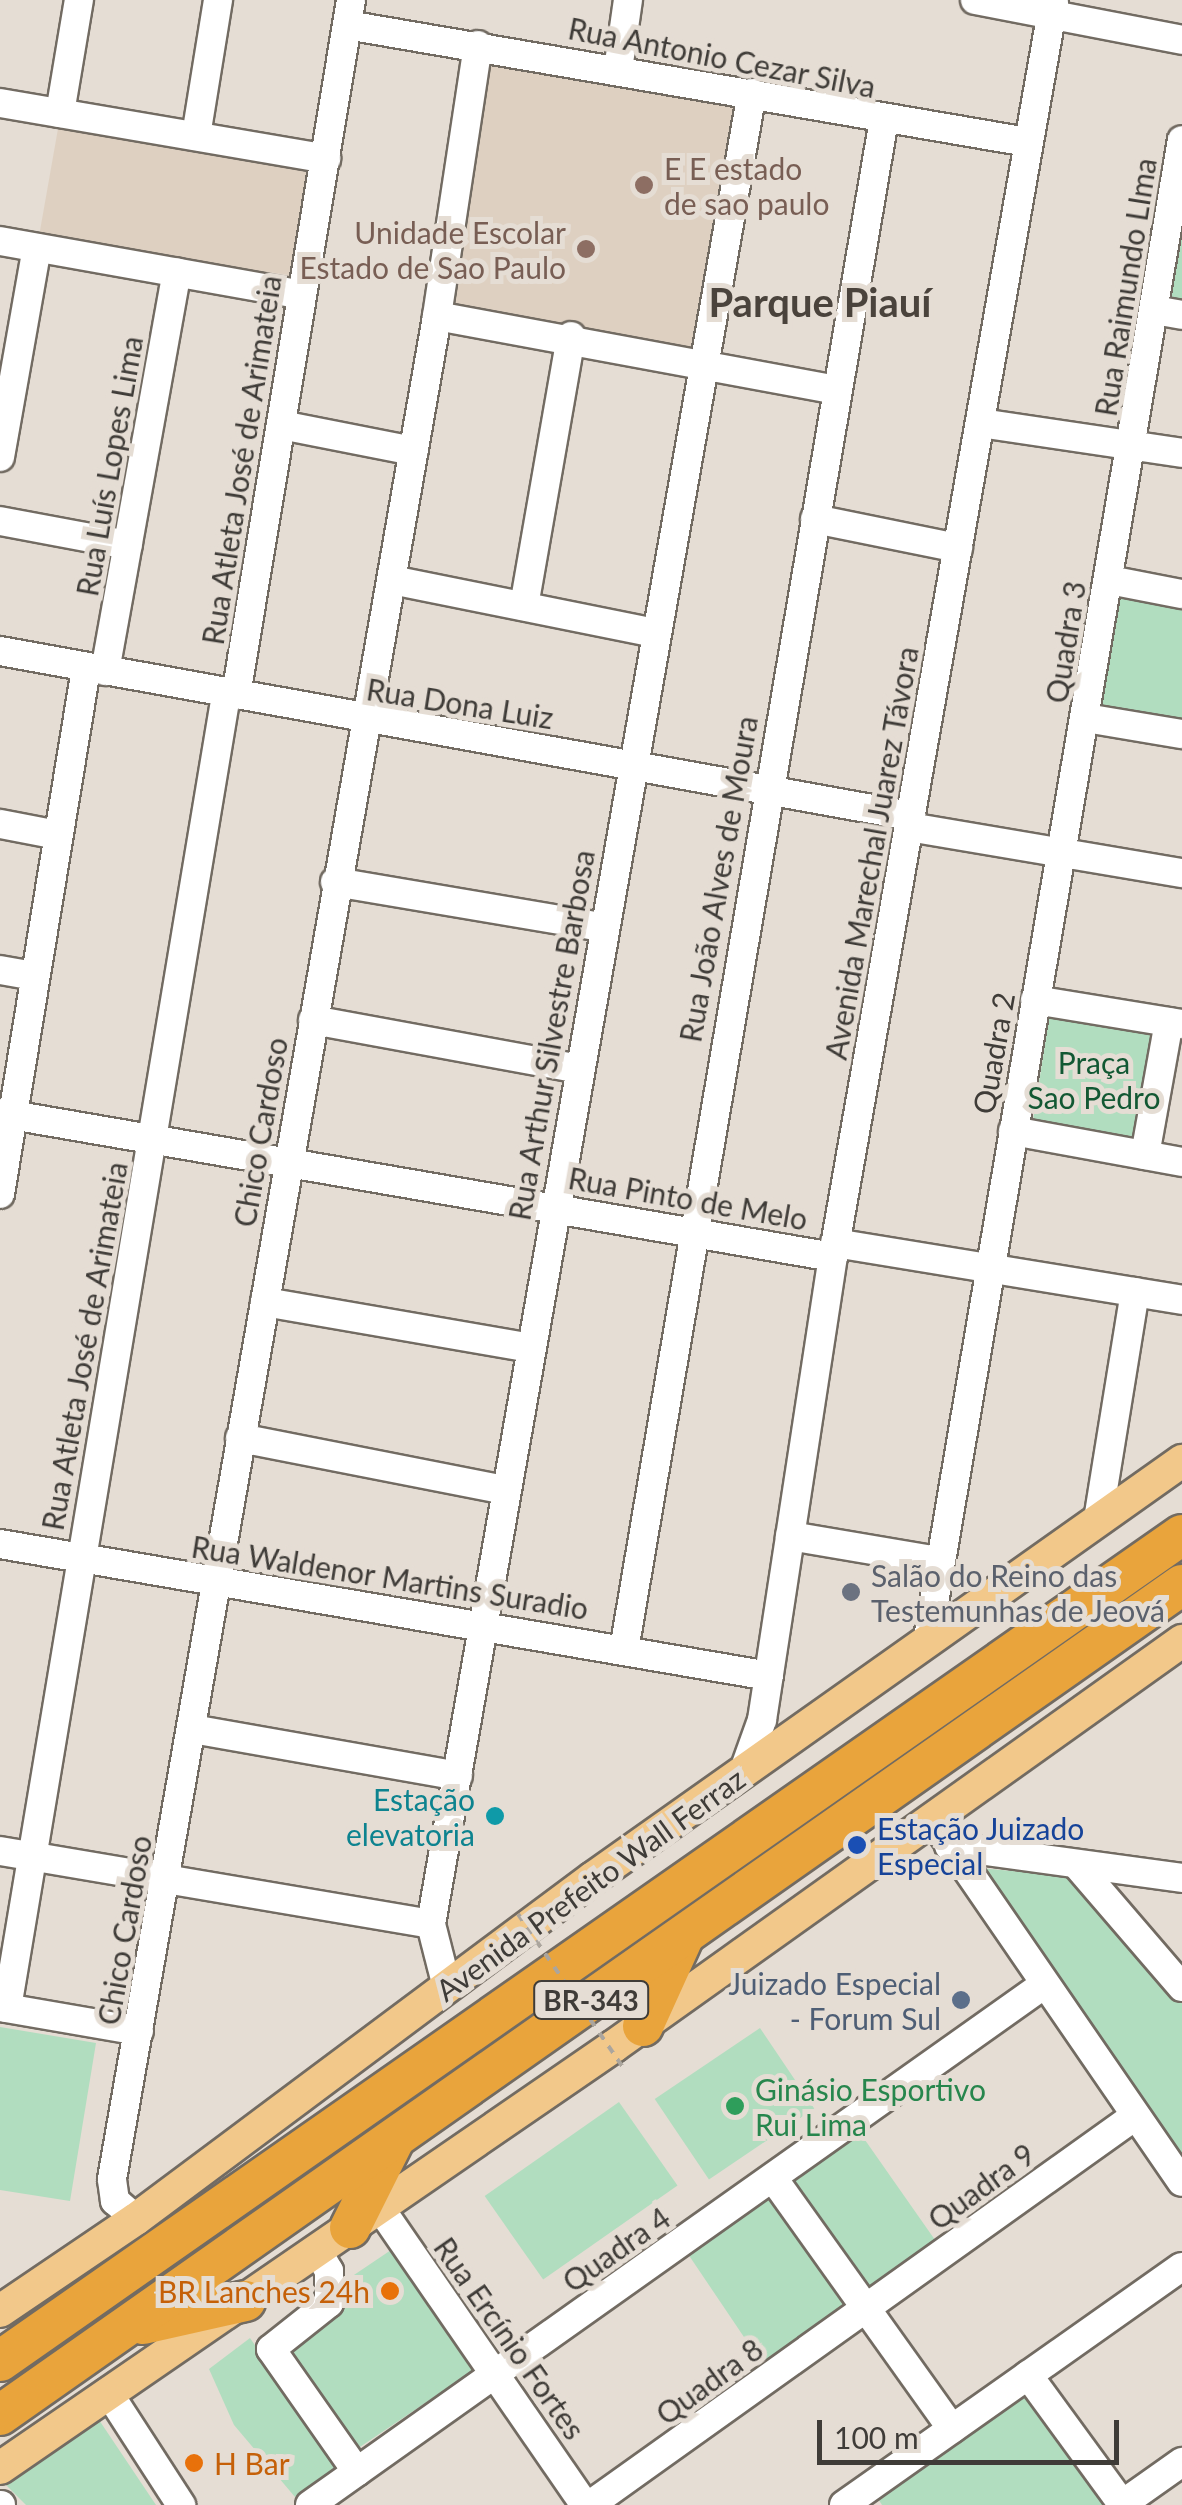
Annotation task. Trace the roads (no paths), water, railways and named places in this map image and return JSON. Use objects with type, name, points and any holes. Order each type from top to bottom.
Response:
[{"type":"highway","name":"Avenida Prefeito Wall Ferraz","points":[[0,2361],[1182,1535]]},
{"type":"highway","name":"BR-343","points":[[0,2415],[1182,1584]]},
{"type":"highway","points":[[643,2026],[684,1935]]},
{"type":"highway","points":[[365,2218],[396,2136]]},
{"type":"highway","points":[[125,2328],[245,2302]]},
{"type":"main road","name":"Avenida Prefeito Wall Ferraz","points":[[0,2311],[136,2219],[743,1773],[772,1732],[928,1638],[1182,1461]]},
{"type":"main road","points":[[0,2468],[643,2026],[941,1833],[1182,1641]]},
{"type":"street","points":[[60,113],[79,0]]},
{"type":"street","points":[[196,136],[218,0]]},
{"type":"street","points":[[618,70],[628,0]]},
{"type":"street","points":[[975,0],[1053,8],[1182,40]]},
{"type":"street","name":"Avenida Marechal Juarez Távora","points":[[772,1732],[769,1676],[834,1250],[1053,8]]},
{"type":"street","name":"Rua Antonio Cezar Silva","points":[[349,12],[478,45],[884,120],[1027,142]]},
{"type":"street","name":"Rua Atleta José de Arimateia","points":[[3,2008],[152,1142],[281,425],[299,294],[349,12]]},
{"type":"street","name":"Chico Cardoso","points":[[136,2219],[110,2190],[192,1729],[334,882],[438,316],[478,45]]},
{"type":"street","name":"Rua Arthur Silvestre Barbosa","points":[[447,1987],[431,1924],[602,927],[752,93]]},
{"type":"street","points":[[0,102],[326,158]]},
{"type":"street","name":"Rua João Alves de Moura","points":[[624,1650],[691,1229],[884,120]]},
{"type":"street","name":"Rua Raimundo LIma","points":[[1132,444],[1179,179],[1182,140]]},
{"type":"street","points":[[0,241],[299,294]]},
{"type":"street","points":[[0,456],[37,248]]},
{"type":"street","name":"Rua Luís Lopes Lima","points":[[0,1194],[6,1114],[57,836],[128,545],[178,272]]},
{"type":"street","points":[[1154,310],[1182,315]]},
{"type":"street","points":[[438,316],[571,336],[835,390]]},
{"type":"street","points":[[524,606],[571,336]]},
{"type":"street","points":[[980,423],[1182,453]]},
{"type":"street","points":[[281,425],[413,451]]},
{"type":"street","name":"Quadra 3","points":[[1060,851],[1132,444]]},
{"type":"street","points":[[814,519],[958,548]]},
{"type":"street","points":[[0,521],[128,545]]},
{"type":"street","points":[[392,580],[654,633]]},
{"type":"street","points":[[1109,580],[1182,594]]},
{"type":"street","name":"Rua Dona Luiz","points":[[0,651],[364,720],[632,764],[1182,873]]},
{"type":"street","points":[[1086,718],[1182,734]]},
{"type":"street","points":[[0,824],[57,836]]},
{"type":"street","name":"Quadra 2","points":[[938,1561],[1060,851]]},
{"type":"street","points":[[334,882],[602,927]]},
{"type":"street","points":[[0,970],[34,976]]},
{"type":"street","points":[[1035,1000],[1176,1023],[1145,1154]]},
{"type":"street","points":[[312,1020],[580,1069]]},
{"type":"street","name":"Rua Pinto de Melo","points":[[6,1114],[152,1142],[691,1229],[834,1250],[989,1265],[1182,1300]]},
{"type":"street","points":[[1013,1131],[1182,1162]]},
{"type":"street","points":[[1098,1520],[1136,1292]]},
{"type":"street","points":[[265,1302],[531,1348]]},
{"type":"street","points":[[240,1438],[506,1490]]},
{"type":"street","points":[[790,1536],[938,1561],[928,1638]]},
{"type":"street","name":"Rua Waldenor Martins Suradio","points":[[0,1544],[769,1676]]},
{"type":"street","points":[[192,1729],[458,1776]]},
{"type":"street","points":[[941,1833],[1077,1864],[1182,1878]]},
{"type":"street","points":[[941,1833],[1042,1986],[1182,2182]]},
{"type":"street","points":[[0,1851],[431,1924]]},
{"type":"street","points":[[1077,1864],[1182,1987]]},
{"type":"street","name":"Quadra 4","points":[[496,2373],[1042,1986]]},
{"type":"street","points":[[3,2008],[139,2031]]},
{"type":"street","name":"Quadra 9","points":[[865,2309],[1135,2116]]},
{"type":"street","points":[[773,2178],[952,2429]]},
{"type":"street","name":"Rua Ercínio Fortes","points":[[365,2218],[496,2373],[588,2505]]},
{"type":"street","points":[[318,2252],[329,2271],[329,2304],[270,2349],[358,2472]]},
{"type":"street","points":[[860,2500],[952,2429],[1182,2267]]},
{"type":"street","name":"Quadra 8","points":[[588,2505],[865,2309]]},
{"type":"street","points":[[310,2505],[496,2373]]},
{"type":"street","points":[[1028,2375],[1121,2504],[1182,2462]]},
{"type":"street","points":[[108,2392],[181,2505]]},
{"type":"place","name":"E E estado de sao paulo","points":[[644,185]]},
{"type":"place","name":"Unidade Escolar Estado de Sao Paulo","points":[[586,249]]},
{"type":"place","name":"Salão do Reino das Testemunhas de Jeová","points":[[851,1592]]},
{"type":"place","name":"Estação elevatoria","points":[[495,1816]]},
{"type":"place","name":"Estação Juizado Especial","points":[[857,1845]]},
{"type":"place","name":"Juizado Especial - Forum Sul","points":[[961,2000]]},
{"type":"place","name":"Ginásio Esportivo Rui Lima","points":[[735,2106]]},
{"type":"place","name":"BR Lanches 24h","points":[[390,2291]]},
{"type":"place","name":"H Bar","points":[[194,2463]]},
{"type":"district","name":"Parque Piauí","points":[[820,302]]},
{"type":"park label","name":"Praça Sao Pedro","points":[[1094,1079]]}]
